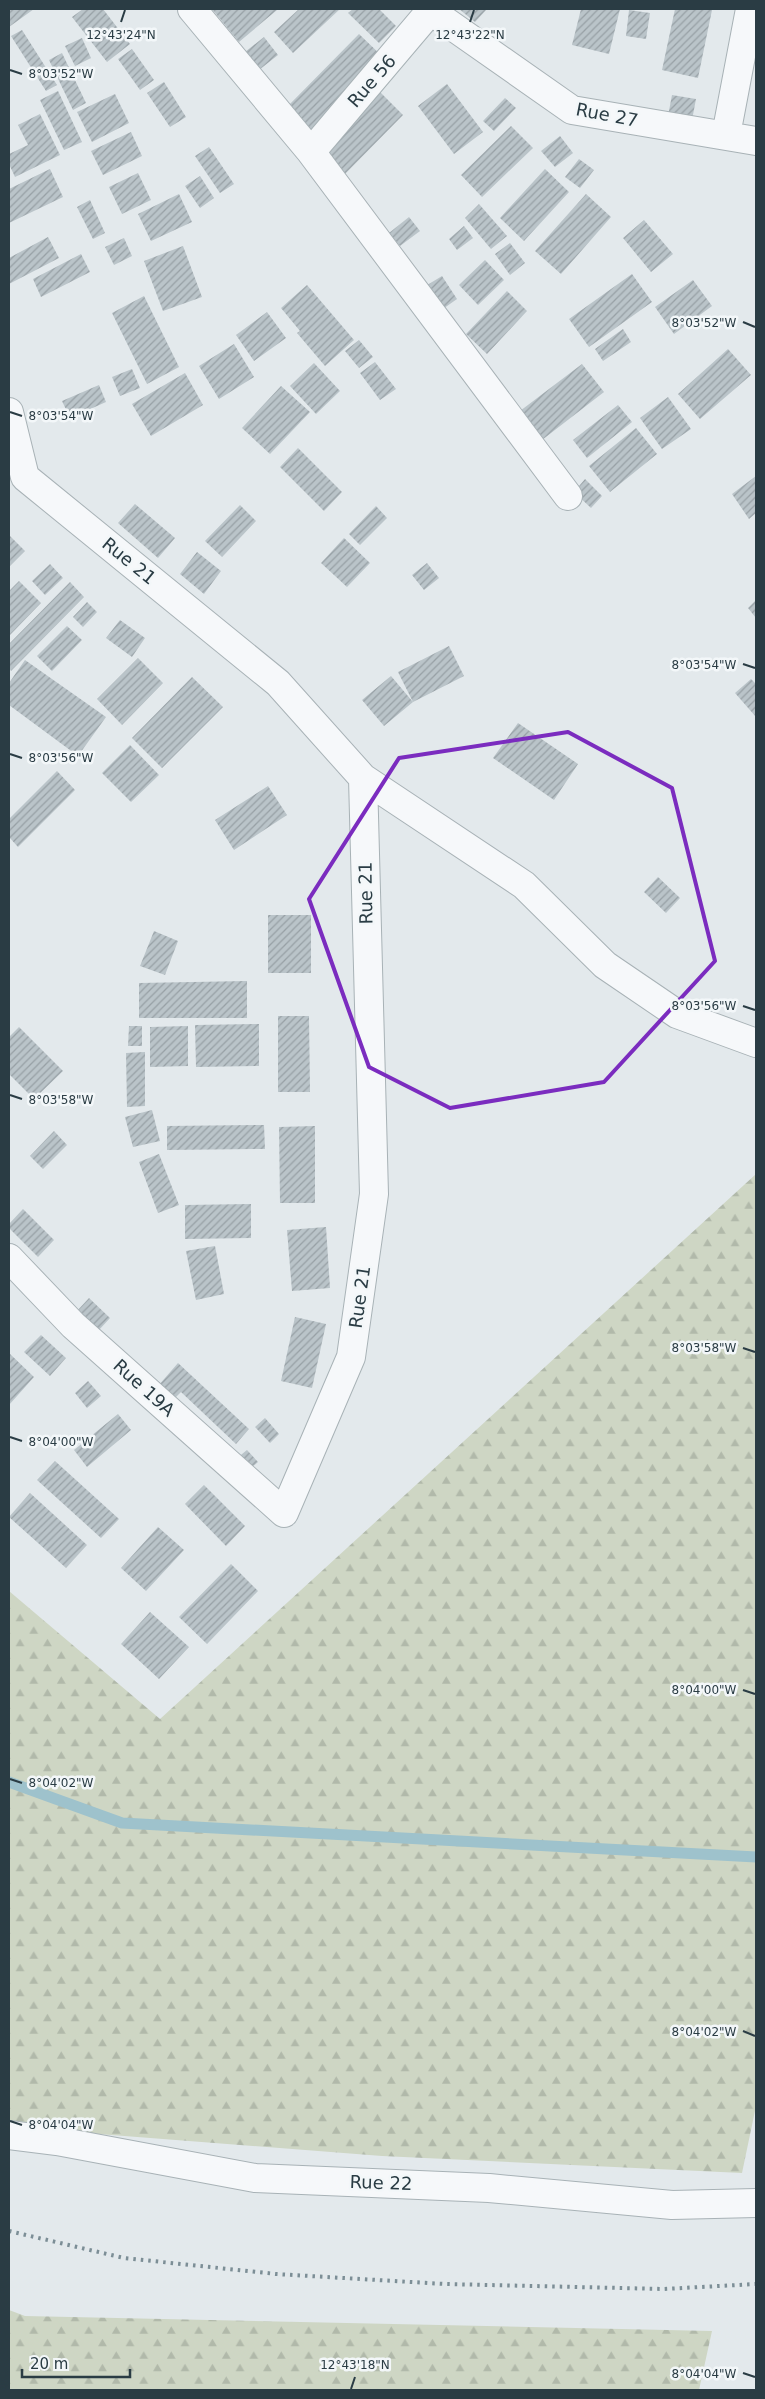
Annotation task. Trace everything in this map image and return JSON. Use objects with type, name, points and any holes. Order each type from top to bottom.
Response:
[{"type":"street","points":[[192,9],[311,152],[568,496]]},
{"type":"street","points":[[726,135],[750,9]]},
{"type":"street","name":"Rue 56","points":[[311,152],[430,10]]},
{"type":"street","name":"Rue 27","points":[[430,10],[572,110],[726,135],[756,142]]},
{"type":"street","name":"Rue 21","points":[[9,412],[24,476],[278,683],[363,778],[374,1194],[351,1357],[284,1513]]},
{"type":"street","points":[[363,778],[524,886],[605,965],[677,1014],[756,1043]]},
{"type":"street","name":"Rue 19A","points":[[9,1258],[74,1324],[284,1513]]},
{"type":"street","name":"Rue 22","points":[[9,2135],[57,2141],[255,2178],[490,2188],[672,2205],[756,2203]]},
{"type":"highlighted area","points":[[568,732],[672,788],[715,961],[604,1082],[450,1108],[369,1067],[309,899],[399,758]]},
{"type":"green space","points":[[756,1174],[756,2106],[742,2173],[382,2156],[9,2127],[9,1591],[160,1719]]},
{"type":"green space","points":[[9,2310],[25,2316],[712,2331],[699,2390],[9,2390]]},
{"type":"building","points":[[9,9],[34,9],[9,27]]},
{"type":"building","points":[[83,9],[103,9],[130,44],[107,62],[72,17]]},
{"type":"building","points":[[212,9],[275,9],[277,10],[239,42]]},
{"type":"building","points":[[299,9],[340,9],[293,53],[274,32]]},
{"type":"building","points":[[353,9],[379,9],[396,26],[379,43],[348,13]]},
{"type":"building","points":[[459,9],[487,9],[475,22]]},
{"type":"building","points":[[581,9],[620,9],[609,54],[572,45]]},
{"type":"building","points":[[675,9],[712,10],[698,78],[662,70]]},
{"type":"building","points":[[629,10],[650,13],[646,39],[626,36]]},
{"type":"building","points":[[22,30],[57,85],[46,91],[11,36]]},
{"type":"building","points":[[359,34],[384,58],[310,133],[285,109]]},
{"type":"building","points":[[264,37],[278,55],[259,70],[245,52]]},
{"type":"building","points":[[82,38],[91,58],[75,66],[65,46]]},
{"type":"building","points":[[132,49],[154,80],[140,90],[118,59]]},
{"type":"building","points":[[62,53],[86,103],[73,110],[49,60]]},
{"type":"building","points":[[164,82],[186,117],[170,127],[147,93]]},
{"type":"building","points":[[447,84],[483,132],[454,154],[418,106]]},
{"type":"building","points":[[376,88],[403,115],[344,175],[317,148]]},
{"type":"building","points":[[58,91],[82,142],[64,150],[40,100]]},
{"type":"building","points":[[115,94],[129,123],[92,142],[77,112]]},
{"type":"building","points":[[672,95],[696,99],[692,120],[668,116]]},
{"type":"building","points":[[505,98],[516,108],[494,131],[483,121]]},
{"type":"building","points":[[40,114],[60,155],[15,177],[9,164],[9,154],[28,145],[18,125]]},
{"type":"building","points":[[511,126],[533,148],[482,197],[461,175]]},
{"type":"building","points":[[131,132],[142,156],[103,175],[91,151]]},
{"type":"building","points":[[560,136],[573,153],[555,167],[541,151]]},
{"type":"building","points":[[209,147],[234,184],[220,193],[195,156]]},
{"type":"building","points":[[579,159],[594,170],[580,188],[565,177]]},
{"type":"building","points":[[50,169],[63,197],[9,223],[9,189]]},
{"type":"building","points":[[545,169],[569,192],[524,241],[500,218]]},
{"type":"building","points":[[138,173],[151,200],[122,214],[109,187]]},
{"type":"building","points":[[200,176],[214,198],[200,208],[185,186]]},
{"type":"building","points":[[179,194],[192,222],[151,241],[138,214]]},
{"type":"building","points":[[586,194],[611,217],[561,274],[535,251]]},
{"type":"building","points":[[90,200],[105,233],[93,239],[77,207]]},
{"type":"building","points":[[479,204],[507,236],[491,249],[465,218]]},
{"type":"building","points":[[409,217],[420,231],[400,246],[389,233]]},
{"type":"building","points":[[644,220],[673,254],[651,272],[623,238]]},
{"type":"building","points":[[464,226],[473,238],[457,250],[449,239]]},
{"type":"building","points":[[48,237],[59,258],[9,284],[9,258]]},
{"type":"building","points":[[124,238],[132,256],[114,265],[105,247]]},
{"type":"building","points":[[510,243],[525,263],[510,275],[495,254]]},
{"type":"building","points":[[183,246],[202,297],[163,311],[144,261]]},
{"type":"building","points":[[81,254],[90,272],[41,297],[33,279]]},
{"type":"building","points":[[485,260],[504,280],[478,305],[459,285]]},
{"type":"building","points":[[632,274],[652,302],[589,347],[569,319]]},
{"type":"building","points":[[442,276],[457,299],[440,311],[424,287]]},
{"type":"building","points":[[693,280],[712,306],[674,334],[655,307]]},
{"type":"building","points":[[307,285],[354,340],[325,366],[297,333],[300,331],[281,308]]},
{"type":"building","points":[[507,291],[527,311],[487,354],[466,334]]},
{"type":"building","points":[[144,296],[179,367],[147,384],[112,313]]},
{"type":"building","points":[[267,312],[286,338],[254,361],[236,335]]},
{"type":"building","points":[[623,329],[631,342],[603,361],[595,349]]},
{"type":"building","points":[[359,340],[373,357],[359,368],[345,351]]},
{"type":"building","points":[[234,344],[254,377],[219,399],[199,366]]},
{"type":"building","points":[[728,349],[751,375],[700,419],[678,394]]},
{"type":"building","points":[[375,362],[396,389],[380,400],[360,373]]},
{"type":"building","points":[[314,363],[340,391],[316,414],[290,386]]},
{"type":"building","points":[[582,364],[604,392],[542,440],[520,411]]},
{"type":"building","points":[[132,369],[140,388],[120,396],[112,377]]},
{"type":"building","points":[[185,373],[203,405],[151,436],[132,404]]},
{"type":"building","points":[[99,385],[106,402],[70,418],[62,401]]},
{"type":"building","points":[[281,386],[310,412],[270,454],[242,428]]},
{"type":"building","points":[[668,397],[691,429],[662,449],[640,418]]},
{"type":"building","points":[[618,405],[632,422],[587,458],[573,440]]},
{"type":"building","points":[[636,428],[657,454],[610,492],[589,466]]},
{"type":"building","points":[[298,448],[342,492],[324,511],[280,467]]},
{"type":"building","points":[[756,476],[756,513],[749,519],[732,494]]},
{"type":"building","points":[[585,479],[602,496],[591,508],[574,492]]},
{"type":"building","points":[[135,504],[175,538],[158,558],[118,523]]},
{"type":"building","points":[[240,505],[256,521],[222,557],[205,541]]},
{"type":"building","points":[[376,506],[387,518],[360,545],[349,534]]},
{"type":"building","points":[[9,535],[25,551],[9,567]]},
{"type":"building","points":[[344,538],[370,563],[347,587],[321,563]]},
{"type":"building","points":[[197,552],[221,571],[204,594],[180,574]]},
{"type":"building","points":[[427,563],[439,578],[424,590],[412,575]]},
{"type":"building","points":[[50,564],[63,578],[45,595],[32,581]]},
{"type":"building","points":[[19,581],[41,603],[9,636],[9,591]]},
{"type":"building","points":[[70,582],[84,597],[11,671],[9,668],[9,644]]},
{"type":"building","points":[[756,600],[756,618],[748,608]]},
{"type":"building","points":[[87,602],[97,612],[83,627],[73,617]]},
{"type":"building","points":[[120,620],[145,638],[132,657],[106,638]]},
{"type":"building","points":[[67,626],[82,640],[52,671],[37,656]]},
{"type":"building","points":[[449,646],[464,676],[413,702],[398,672]]},
{"type":"building","points":[[138,658],[163,683],[122,725],[97,699]]},
{"type":"building","points":[[25,660],[106,717],[78,756],[9,705],[9,683]]},
{"type":"building","points":[[391,676],[413,702],[384,726],[362,700]]},
{"type":"building","points":[[192,677],[223,707],[162,768],[132,738]]},
{"type":"building","points":[[751,679],[756,684],[756,717],[735,693]]},
{"type":"building","points":[[518,723],[578,764],[554,800],[493,758]]},
{"type":"building","points":[[130,745],[159,775],[131,802],[102,773]]},
{"type":"building","points":[[57,771],[75,790],[18,847],[9,837],[9,819]]},
{"type":"building","points":[[268,786],[287,815],[234,850],[215,820]]},
{"type":"building","points":[[658,877],[680,898],[666,913],[644,892]]},
{"type":"building","points":[[268,915],[311,915],[311,973],[268,973]]},
{"type":"building","points":[[154,931],[178,941],[165,975],[140,966]]},
{"type":"building","points":[[247,981],[247,1018],[139,1018],[139,983]]},
{"type":"building","points":[[278,1016],[309,1016],[310,1092],[278,1092]]},
{"type":"building","points":[[259,1024],[259,1066],[196,1067],[195,1025]]},
{"type":"building","points":[[129,1026],[142,1026],[142,1046],[128,1046]]},
{"type":"building","points":[[188,1026],[188,1066],[150,1067],[150,1027]]},
{"type":"building","points":[[19,1027],[63,1071],[34,1099],[9,1074],[9,1037]]},
{"type":"building","points":[[145,1052],[145,1106],[127,1107],[126,1053]]},
{"type":"building","points":[[152,1110],[160,1141],[133,1147],[125,1117]]},
{"type":"building","points":[[264,1125],[265,1149],[167,1150],[167,1126]]},
{"type":"building","points":[[315,1126],[315,1203],[280,1203],[279,1127]]},
{"type":"building","points":[[54,1131],[67,1145],[43,1169],[30,1156]]},
{"type":"building","points":[[159,1154],[179,1205],[158,1213],[139,1162]]},
{"type":"building","points":[[251,1204],[251,1238],[185,1239],[185,1205]]},
{"type":"building","points":[[23,1209],[54,1240],[38,1257],[9,1228],[9,1224]]},
{"type":"building","points":[[326,1227],[330,1288],[292,1291],[287,1230]]},
{"type":"building","points":[[215,1246],[224,1294],[196,1300],[186,1251]]},
{"type":"building","points":[[89,1298],[110,1318],[99,1330],[77,1311]]},
{"type":"building","points":[[295,1317],[326,1324],[312,1388],[281,1381]]},
{"type":"building","points":[[41,1335],[66,1358],[50,1376],[24,1352]]},
{"type":"building","points":[[9,1353],[34,1377],[9,1405]]},
{"type":"building","points":[[178,1363],[249,1429],[236,1444],[181,1392],[173,1400],[158,1386]]},
{"type":"building","points":[[88,1381],[101,1396],[87,1408],[75,1393]]},
{"type":"building","points":[[118,1414],[131,1430],[87,1467],[74,1450]]},
{"type":"building","points":[[265,1418],[279,1434],[270,1443],[255,1427]]},
{"type":"building","points":[[247,1450],[258,1462],[245,1473],[235,1460]]},
{"type":"building","points":[[55,1461],[119,1519],[101,1538],[37,1480]]},
{"type":"building","points":[[204,1485],[245,1526],[226,1546],[185,1504]]},
{"type":"building","points":[[30,1493],[87,1545],[66,1568],[9,1517]]},
{"type":"building","points":[[158,1527],[184,1550],[146,1591],[121,1568]]},
{"type":"building","points":[[231,1564],[258,1591],[207,1644],[179,1617]]},
{"type":"building","points":[[150,1612],[189,1647],[159,1679],[121,1644]]},
{"type":"waterway","points":[[9,1782],[122,1823],[756,1857]]},
{"type":"railway","points":[[9,2231],[124,2258],[276,2274],[445,2284],[664,2289],[756,2284]]}]
